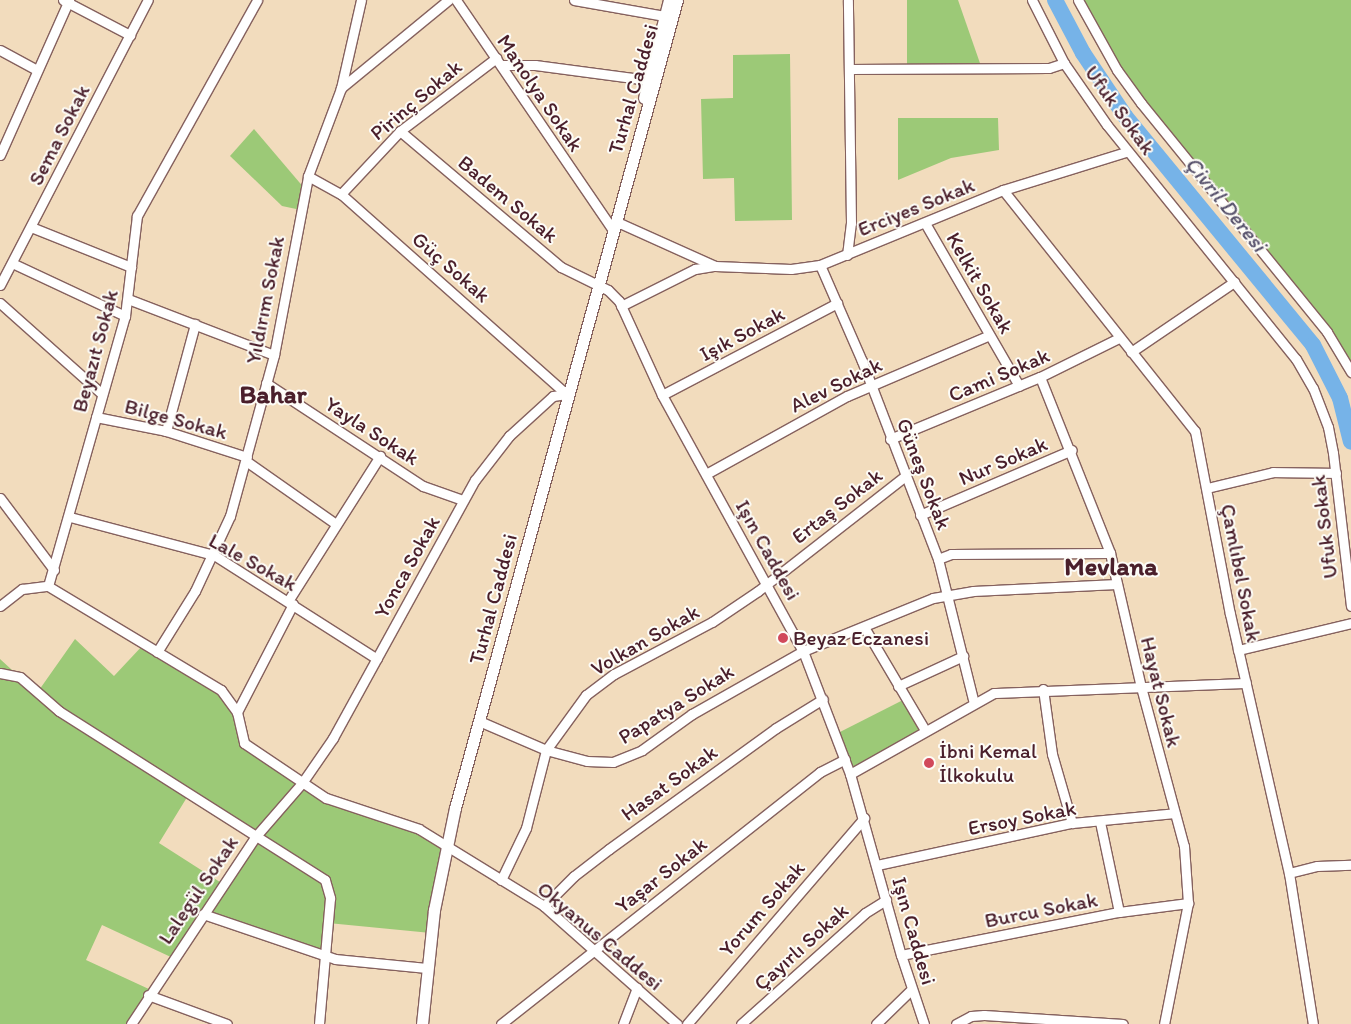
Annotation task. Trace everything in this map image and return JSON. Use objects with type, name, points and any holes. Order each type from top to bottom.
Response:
[{"type":"street","name":"Sema Sokak","points":[[0,285],[148,0]]},
{"type":"street","name":"Beyazıt Sokak","points":[[48,586],[70,518],[102,393],[125,316],[135,228],[141,206],[171,159],[257,0]]},
{"type":"street","name":"Yıldırım Sokak","points":[[157,652],[214,555],[246,459],[274,355],[308,176],[341,88],[361,0]]},
{"type":"street","points":[[341,88],[448,0]]},
{"type":"street","name":"Manolya Sokak","points":[[456,0],[614,226]]},
{"type":"street","points":[[574,0],[665,16]]},
{"type":"street","name":"Turhal Caddesi","points":[[624,189],[648,80],[669,0]]},
{"type":"street","name":"Turhal Caddesi","points":[[422,1024],[427,968],[446,848],[566,393],[598,286],[677,0]]},
{"type":"street","points":[[847,255],[851,223],[848,0]]},
{"type":"street","name":"Ufuk Sokak","points":[[1032,0],[1064,63],[1126,152],[1296,359],[1314,388],[1328,427],[1336,473],[1351,606]]},
{"type":"street","points":[[1078,0],[1117,70],[1141,103],[1327,332],[1351,372]]},
{"type":"street","points":[[0,155],[67,1],[130,35]]},
{"type":"street","points":[[0,50],[37,70]]},
{"type":"street","points":[[498,62],[648,80]]},
{"type":"street","name":"Pirinç Sokak","points":[[341,194],[400,131],[498,62]]},
{"type":"street","points":[[849,69],[1049,68],[1064,63]]},
{"type":"street","name":"Badem Sokak","points":[[400,131],[561,267],[598,286]]},
{"type":"street","name":"Erciyes Sokak","points":[[621,306],[695,269],[715,266],[791,269],[820,265],[1003,190],[1126,152]]},
{"type":"street","name":"Güç Sokak","points":[[308,176],[341,194],[566,393]]},
{"type":"street","name":"Çamlıbel Sokak","points":[[1003,190],[1195,431],[1238,650],[1289,873],[1313,1024]]},
{"type":"street","name":"Kelkit Sokak","points":[[925,223],[988,336],[1008,362],[1019,386]]},
{"type":"street","name":"Erciyes Sokak","points":[[614,226],[715,266]]},
{"type":"street","points":[[31,227],[131,267]]},
{"type":"street","points":[[12,263],[125,316]]},
{"type":"street","name":"Güneş Sokak","points":[[820,265],[871,385],[904,476],[938,559],[974,703]]},
{"type":"street","points":[[1131,352],[1234,282]]},
{"type":"street","name":"Işın Caddesi","points":[[598,286],[612,293],[621,306],[662,395],[767,582],[803,651],[845,759],[864,818],[921,1022]]},
{"type":"street","points":[[128,299],[274,355]]},
{"type":"street","points":[[0,303],[102,393]]},
{"type":"street","name":"Işık Sokak","points":[[662,395],[837,303]]},
{"type":"street","points":[[166,432],[195,324]]},
{"type":"street","name":"Alev Sokak","points":[[706,474],[871,385],[988,336]]},
{"type":"street","name":"Cami Sokak","points":[[890,439],[1040,377],[1119,338]]},
{"type":"street","name":"Hayat Sokak","points":[[1040,377],[1072,450],[1110,553],[1141,687],[1187,862],[1188,903],[1164,1024]]},
{"type":"street","name":"Yayla Sokak","points":[[266,383],[380,456],[432,492],[463,500]]},
{"type":"street","name":"Yonca Sokak","points":[[302,783],[333,738],[463,500],[509,436],[553,396],[566,393]]},
{"type":"street","name":"Bilge Sokak","points":[[96,417],[166,432],[246,459],[336,524]]},
{"type":"street","name":"Nur Sokak","points":[[920,515],[1072,450]]},
{"type":"street","points":[[0,606],[22,589],[48,586],[221,690],[237,712],[291,602],[336,524],[380,456]]},
{"type":"street","points":[[1207,488],[1273,472],[1336,473]]},
{"type":"street","name":"Ertaş Sokak","points":[[767,582],[904,476]]},
{"type":"street","points":[[0,498],[54,570]]},
{"type":"street","name":"Lale Sokak","points":[[70,518],[214,555],[291,602],[377,659]]},
{"type":"street","points":[[938,559],[951,554],[1110,553]]},
{"type":"street","name":"Volkan Sokak","points":[[501,880],[526,828],[546,750],[572,710],[607,679],[712,622],[767,582]]},
{"type":"street","name":"Papatya Sokak","points":[[479,721],[546,750],[587,761],[621,760],[642,750],[749,680],[803,651],[915,604],[948,594],[1116,584]]},
{"type":"street","points":[[1238,650],[1351,623]]},
{"type":"street","points":[[864,627],[925,730]]},
{"type":"street","points":[[898,686],[963,656]]},
{"type":"street","points":[[0,673],[20,676],[59,711],[325,880],[330,898],[319,1024]]},
{"type":"street","points":[[850,774],[925,730],[994,693],[1044,689],[1246,684]]},
{"type":"street","points":[[1044,689],[1052,754],[1072,823]]},
{"type":"street","name":"Hasat Sokak","points":[[544,906],[574,876],[609,849],[741,753],[823,699]]},
{"type":"street","name":"Okyanus Caddesi","points":[[237,712],[244,743],[302,783],[342,805],[410,826],[544,906],[595,949],[672,1022]]},
{"type":"street","name":"Yaşar Sokak","points":[[501,1024],[820,772],[845,759]]},
{"type":"street","name":"Lalegül Sokak","points":[[131,1024],[148,995],[256,836],[302,783]]},
{"type":"street","name":"Ersoy Sokak","points":[[877,865],[1072,823],[1100,822],[1175,813]]},
{"type":"street","name":"Yorum Sokak","points":[[687,1024],[864,818]]},
{"type":"street","points":[[1100,822],[1119,912]]},
{"type":"street","points":[[1289,873],[1317,866],[1351,865]]},
{"type":"street","name":"Çayırlı Sokak","points":[[741,1024],[865,914],[886,900]]},
{"type":"street","name":"Burcu Sokak","points":[[901,955],[1119,912],[1188,903]]},
{"type":"street","points":[[203,914],[325,956],[427,968]]},
{"type":"street","points":[[623,1024],[637,988]]},
{"type":"street","points":[[876,1024],[911,990]]},
{"type":"street","points":[[148,995],[225,1024]]},
{"type":"street","points":[[956,1024],[972,1016],[984,1015],[1123,1024]]},
{"type":"green space","points":[[907,0],[958,0],[982,69],[907,69]]},
{"type":"green space","points":[[1078,0],[1351,0],[1351,372],[1339,349],[1141,103]]},
{"type":"green space","points":[[790,54],[792,220],[735,221],[734,178],[703,179],[701,99],[733,98],[733,55]]},
{"type":"green space","points":[[898,118],[998,118],[999,150],[951,158],[898,180]]},
{"type":"green space","points":[[254,129],[305,189],[301,210],[282,206],[230,156]]},
{"type":"green space","points":[[75,639],[114,676],[144,644],[227,697],[241,737],[326,798],[410,826],[446,849],[431,933],[328,923],[325,956],[203,914],[173,958],[102,925],[86,960],[151,990],[131,1024],[0,1024],[0,659],[37,693]],"holes":[[[189,794],[256,836],[223,884],[159,843]]]},
{"type":"green space","points":[[905,699],[925,730],[850,774],[836,734]]},
{"type":"waterway","name":"Çivril Deresi","points":[[1055,0],[1083,53],[1125,116],[1313,345],[1340,398],[1351,442]]},
{"type":"place","name":"Beyaz Eczanesi","points":[[783,638]]},
{"type":"place","name":"İbni Kemal İlkokulu","points":[[929,763]]},
{"type":"district","name":"Bahar","points":[[273,395]]},
{"type":"district","name":"Mevlana","points":[[1111,567]]}]
